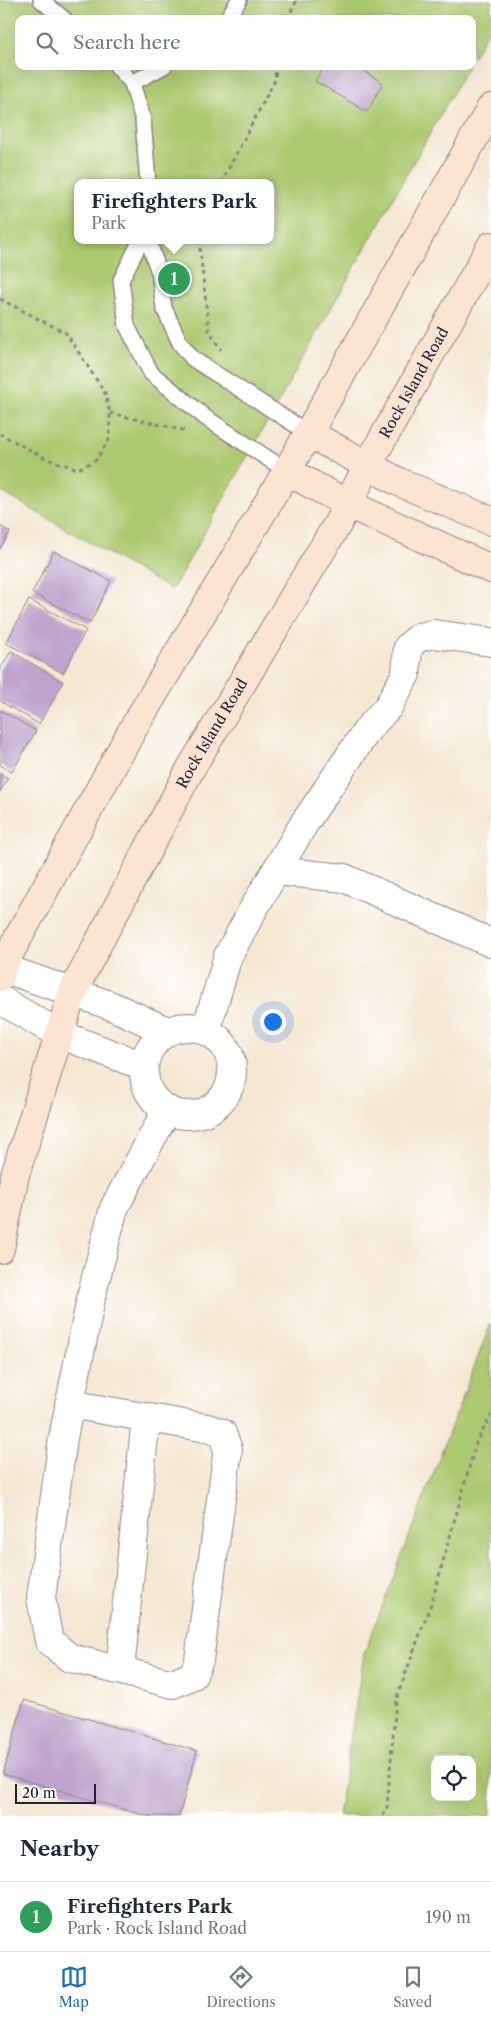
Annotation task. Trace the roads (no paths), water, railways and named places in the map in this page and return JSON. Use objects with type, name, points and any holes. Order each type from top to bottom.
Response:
[{"type":"main road","points":[[1,970],[134,727],[287,471],[491,108]]},
{"type":"main road","name":"Rock Island Road","points":[[0,1249],[15,1175],[72,991],[191,768],[348,504],[491,246]]},
{"type":"main road","points":[[308,433],[398,482],[491,521]]},
{"type":"main road","points":[[287,471],[348,504],[491,569]]},
{"type":"street","points":[[206,1030],[228,956],[305,822],[368,729],[388,707],[406,674],[408,647],[419,637],[434,634],[491,642]]},
{"type":"street","points":[[276,871],[344,878],[491,943]]},
{"type":"street","points":[[1,970],[72,991],[112,1006],[167,1031]]},
{"type":"street","points":[[0,1000],[59,1034],[143,1066]]},
{"type":"street","points":[[193,1026],[206,1030],[220,1040],[230,1055],[233,1072],[229,1090],[218,1104],[202,1113],[185,1115],[168,1110],[157,1102],[149,1092],[144,1079],[143,1066],[147,1052],[155,1040],[167,1031],[179,1027],[193,1026]]},
{"type":"street","points":[[70,1404],[207,1428],[222,1433],[228,1450],[199,1660],[192,1675],[173,1684],[70,1658],[49,1641],[41,1598],[63,1438],[92,1293],[114,1208],[168,1110]]},
{"type":"street","points":[[120,1670],[146,1417]]},
{"type":"lane","points":[[41,0],[59,15]]},
{"type":"lane","points":[[230,15],[239,0]]},
{"type":"lane","points":[[121,70],[132,83],[143,120],[148,179]]},
{"type":"lane","points":[[132,83],[156,70]]},
{"type":"lane","points":[[139,244],[121,280],[127,326],[151,373],[206,418],[287,471]]},
{"type":"lane","points":[[149,244],[159,272],[164,308],[180,343],[193,359],[308,433]]},
{"type":"place","name":"Firefighters Park","points":[[174,279]]}]
